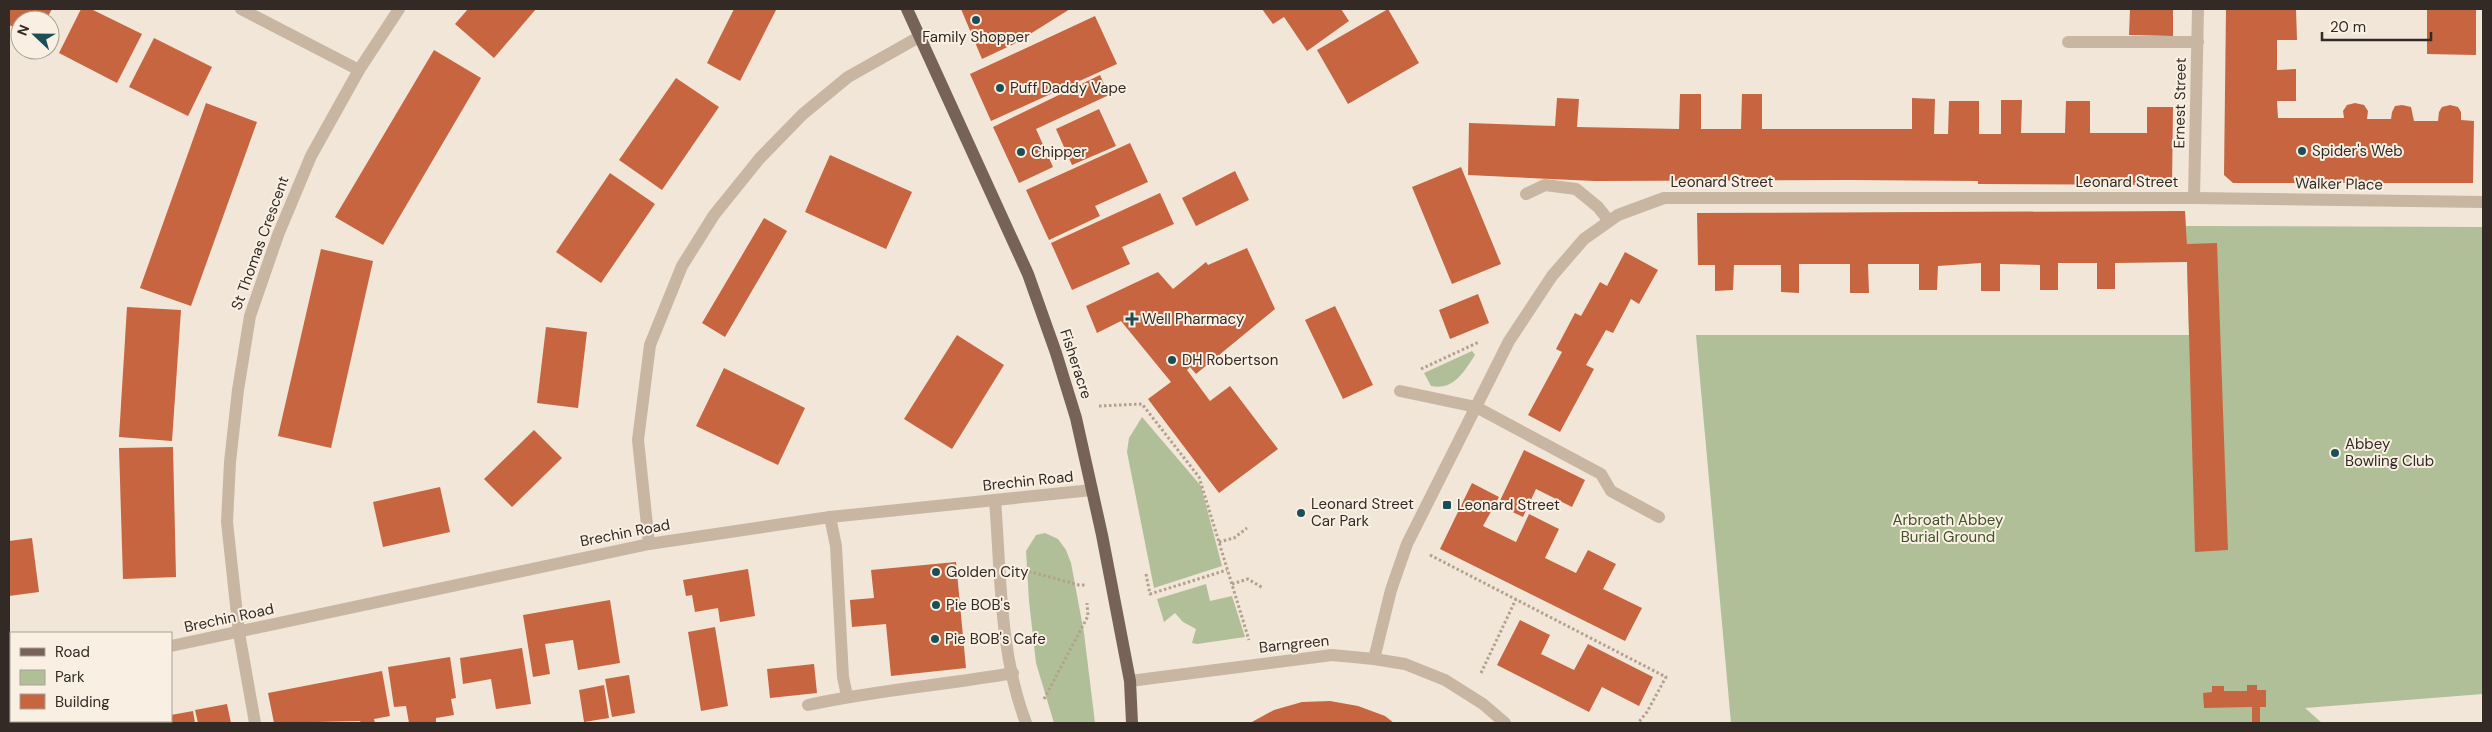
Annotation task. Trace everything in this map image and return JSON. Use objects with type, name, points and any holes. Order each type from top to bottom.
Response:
[{"type":"main road","name":"Fisheracre","points":[[907,9],[1028,274],[1073,408],[1092,490],[1130,681],[1132,723]]},
{"type":"street","points":[[241,9],[359,70]]},
{"type":"street","name":"St Thomas Crescent","points":[[255,723],[239,634],[227,522],[230,462],[238,390],[250,316],[278,235],[310,156],[359,70],[399,9]]},
{"type":"street","name":"Ernest Street","points":[[2194,198],[2198,9]]},
{"type":"street","points":[[649,544],[638,440],[650,345],[682,266],[714,215],[760,158],[803,114],[848,77],[919,36]]},
{"type":"street","points":[[2068,42],[2198,42]]},
{"type":"street","points":[[1526,194],[1545,185],[1576,189],[1598,207],[1609,221]]},
{"type":"street","name":"Leonard Street","points":[[1374,659],[1391,590],[1407,544],[1509,341],[1552,276],[1584,239],[1618,215],[1664,198],[2194,198]]},
{"type":"street","name":"Walker Place","points":[[2194,198],[2483,202]]},
{"type":"street","points":[[1400,390],[1476,407],[1601,474],[1612,491],[1659,517]]},
{"type":"street","name":"Brechin Road","points":[[172,646],[239,634],[649,544],[830,517],[1092,490]]},
{"type":"street","points":[[995,500],[1001,609],[1012,673],[1026,721]]},
{"type":"street","points":[[830,517],[836,546],[843,677],[847,696]]},
{"type":"street","name":"Barngreen","points":[[1130,681],[1332,655],[1374,659],[1405,664],[1445,680],[1470,696],[1505,723]]},
{"type":"street","points":[[808,705],[847,696],[952,684],[1012,673]]},
{"type":"path","points":[[1400,390],[1421,368],[1484,340],[1509,341]]},
{"type":"path","points":[[1073,408],[1142,404],[1200,477],[1257,664]]},
{"type":"path","points":[[1219,542],[1234,538],[1247,528]]},
{"type":"path","points":[[1407,544],[1666,677],[1648,712],[1638,723]]},
{"type":"path","points":[[998,563],[1079,585],[1086,584],[1086,592]]},
{"type":"path","points":[[1146,574],[1150,594],[1227,570]]},
{"type":"path","points":[[1232,584],[1248,579],[1263,588]]},
{"type":"path","points":[[1470,696],[1516,599]]},
{"type":"path","points":[[1026,721],[1047,695],[1088,616],[1087,600]]},
{"type":"green space","name":"Arbroath Abbey Burial Ground","points":[[2186,226],[2483,227],[2483,694],[2305,708],[2322,723],[1731,723],[1696,335],[2189,335]]},
{"type":"green space","points":[[1472,351],[1475,355],[1457,379],[1446,386],[1431,386],[1424,373]]},
{"type":"green space","points":[[1142,417],[1201,486],[1222,566],[1154,588],[1127,452],[1129,438]]},
{"type":"green space","points":[[1045,533],[1058,539],[1066,550],[1071,563],[1084,633],[1095,723],[1054,723],[1036,663],[1026,551],[1036,535]]},
{"type":"green space","points":[[1206,584],[1210,601],[1232,596],[1245,637],[1197,644],[1192,643],[1196,629],[1183,622],[1175,613],[1164,622],[1157,599]]},
{"type":"building","points":[[9,9],[52,9],[10,10],[9,25]]},
{"type":"building","points":[[81,9],[91,9],[142,34],[117,83],[60,54]]},
{"type":"building","points":[[468,9],[536,9],[494,58],[455,24]]},
{"type":"building","points":[[734,9],[776,10],[740,81],[707,63]]},
{"type":"building","points":[[961,9],[1070,9],[1014,44],[982,59]]},
{"type":"building","points":[[1262,9],[1341,9],[1349,21],[1307,51],[1284,17],[1273,24]]},
{"type":"building","points":[[1388,9],[1419,63],[1348,104],[1317,50]]},
{"type":"building","points":[[2130,9],[2173,9],[2173,36],[2129,35]]},
{"type":"building","points":[[2226,9],[2296,9],[2297,40],[2277,40],[2277,70],[2296,69],[2296,101],[2277,101],[2278,118],[2344,118],[2343,111],[2347,105],[2355,103],[2364,105],[2368,111],[2367,119],[2391,119],[2395,106],[2402,105],[2411,107],[2414,121],[2438,121],[2439,112],[2442,107],[2450,105],[2458,107],[2461,112],[2461,120],[2474,121],[2473,183],[2233,183],[2224,175]]},
{"type":"building","points":[[2427,9],[2476,9],[2476,55],[2427,54]]},
{"type":"building","points":[[1095,16],[1117,64],[991,121],[970,74]]},
{"type":"building","points":[[154,38],[212,67],[188,116],[129,87]]},
{"type":"building","points":[[434,50],[481,78],[383,245],[335,217]]},
{"type":"building","points":[[1100,75],[1109,95],[1036,129],[1053,167],[1019,183],[993,127]]},
{"type":"building","points":[[676,78],[719,107],[662,190],[619,160]]},
{"type":"building","points":[[1680,94],[1701,94],[1701,129],[1741,129],[1742,94],[1762,94],[1762,129],[1912,129],[1912,98],[1935,99],[1934,134],[1948,134],[1949,101],[1979,101],[1979,134],[2001,134],[2001,100],[2022,100],[2021,133],[2065,133],[2066,101],[2090,101],[2090,133],[2147,133],[2147,107],[2173,107],[2172,185],[1978,184],[1978,181],[1851,180],[1595,181],[1468,175],[1469,123],[1555,126],[1557,98],[1579,99],[1577,127],[1679,129]]},
{"type":"building","points":[[206,103],[257,122],[191,306],[140,288]]},
{"type":"building","points":[[1099,109],[1116,146],[1072,165],[1056,129]]},
{"type":"building","points":[[1130,143],[1148,182],[1095,206],[1100,216],[1049,240],[1026,190]]},
{"type":"building","points":[[830,155],[912,192],[886,249],[805,212]]},
{"type":"building","points":[[1461,167],[1501,264],[1452,284],[1412,187]]},
{"type":"building","points":[[1235,171],[1249,200],[1196,226],[1182,198]]},
{"type":"building","points":[[610,173],[655,204],[601,283],[556,252]]},
{"type":"building","points":[[1160,193],[1174,224],[1122,247],[1130,264],[1072,290],[1051,243]]},
{"type":"building","points":[[2185,211],[2187,244],[2217,243],[2228,550],[2195,552],[2187,262],[2115,263],[2115,289],[2097,289],[2097,263],[2058,263],[2058,290],[2040,290],[2040,265],[2000,264],[2000,291],[1981,291],[1981,263],[1938,266],[1937,290],[1919,290],[1919,264],[1868,264],[1869,293],[1850,293],[1850,264],[1799,264],[1799,293],[1781,292],[1781,265],[1734,265],[1733,290],[1715,291],[1715,265],[1698,265],[1697,213]]},
{"type":"building","points":[[764,218],[787,231],[725,337],[702,323]]},
{"type":"building","points":[[1247,248],[1275,309],[1196,374],[1190,367],[1187,370],[1210,401],[1230,386],[1278,449],[1219,493],[1148,399],[1171,382],[1121,321],[1097,333],[1086,306],[1158,272],[1173,289],[1206,262],[1208,265]]},
{"type":"building","points":[[321,249],[373,261],[331,448],[278,436]]},
{"type":"building","points":[[1625,252],[1658,270],[1639,304],[1631,299],[1613,333],[1606,330],[1586,365],[1594,369],[1560,432],[1528,415],[1562,352],[1556,349],[1575,313],[1581,316],[1600,282],[1607,286]]},
{"type":"building","points":[[1478,294],[1489,323],[1450,339],[1439,310]]},
{"type":"building","points":[[1335,306],[1373,385],[1343,399],[1305,320]]},
{"type":"building","points":[[127,307],[181,310],[172,441],[119,437]]},
{"type":"building","points":[[546,327],[587,332],[578,408],[537,403]]},
{"type":"building","points":[[957,335],[1004,365],[952,449],[904,419]]},
{"type":"building","points":[[724,368],[805,408],[778,465],[696,426]]},
{"type":"building","points":[[534,430],[562,458],[512,507],[484,479]]},
{"type":"building","points":[[173,447],[176,577],[123,579],[119,448]]},
{"type":"building","points":[[1524,450],[1585,480],[1572,507],[1536,489],[1523,517],[1498,505]]},
{"type":"building","points":[[1472,483],[1499,497],[1483,526],[1516,542],[1529,514],[1559,529],[1545,558],[1576,573],[1588,550],[1616,564],[1603,589],[1642,608],[1625,641],[1440,549]]},
{"type":"building","points":[[440,487],[450,532],[383,547],[373,502]]},
{"type":"building","points":[[32,538],[39,592],[9,596],[9,541]]},
{"type":"building","points":[[956,562],[966,668],[891,676],[886,624],[852,627],[850,600],[874,598],[871,570]]},
{"type":"building","points":[[748,569],[755,616],[720,622],[718,608],[695,612],[692,595],[686,596],[683,580]]},
{"type":"building","points":[[610,600],[620,663],[578,670],[573,640],[545,644],[550,674],[533,677],[523,615]]},
{"type":"building","points":[[1520,620],[1550,635],[1541,654],[1574,670],[1588,644],[1653,677],[1639,706],[1602,687],[1589,712],[1497,665]]},
{"type":"building","points":[[715,627],[728,706],[701,711],[688,632]]},
{"type":"building","points":[[522,648],[531,704],[496,709],[491,679],[463,684],[460,658]]},
{"type":"building","points":[[450,657],[456,698],[451,699],[454,715],[436,718],[436,723],[409,723],[406,706],[394,707],[388,667]]},
{"type":"building","points":[[814,664],[817,693],[770,698],[767,669]]},
{"type":"building","points":[[382,671],[390,716],[374,719],[375,723],[361,723],[360,721],[274,723],[268,693]]},
{"type":"building","points":[[629,675],[635,713],[612,717],[605,679]]},
{"type":"building","points":[[604,685],[609,718],[584,722],[579,690]]},
{"type":"building","points":[[2247,685],[2257,685],[2257,690],[2266,690],[2266,707],[2260,707],[2260,723],[2252,723],[2252,707],[2204,708],[2203,693],[2212,692],[2212,686],[2224,686],[2224,691],[2247,691]]},
{"type":"building","points":[[1330,701],[1358,706],[1385,716],[1394,723],[1250,723],[1274,710],[1302,702]]},
{"type":"building","points":[[227,704],[231,723],[198,723],[195,710]]},
{"type":"building","points":[[193,711],[195,723],[132,723],[172,722],[172,715]]},
{"type":"place","name":"Family Shopper","points":[[976,20]]},
{"type":"place","name":"Puff Daddy Vape","points":[[1000,88]]},
{"type":"place","name":"Spider's Web","points":[[2302,151]]},
{"type":"place","name":"Chipper","points":[[1021,152]]},
{"type":"place","name":"Well Pharmacy","points":[[1132,319]]},
{"type":"place","name":"DH Robertson","points":[[1172,360]]},
{"type":"place","name":"Abbey Bowling Club","points":[[2335,453]]},
{"type":"place","name":"Leonard Street","points":[[1447,505]]},
{"type":"place","name":"Leonard Street Car Park","points":[[1301,513]]},
{"type":"place","name":"Golden City","points":[[936,572]]},
{"type":"place","name":"Pie BOB's","points":[[936,605]]},
{"type":"place","name":"Pie BOB's Cafe","points":[[935,639]]}]
